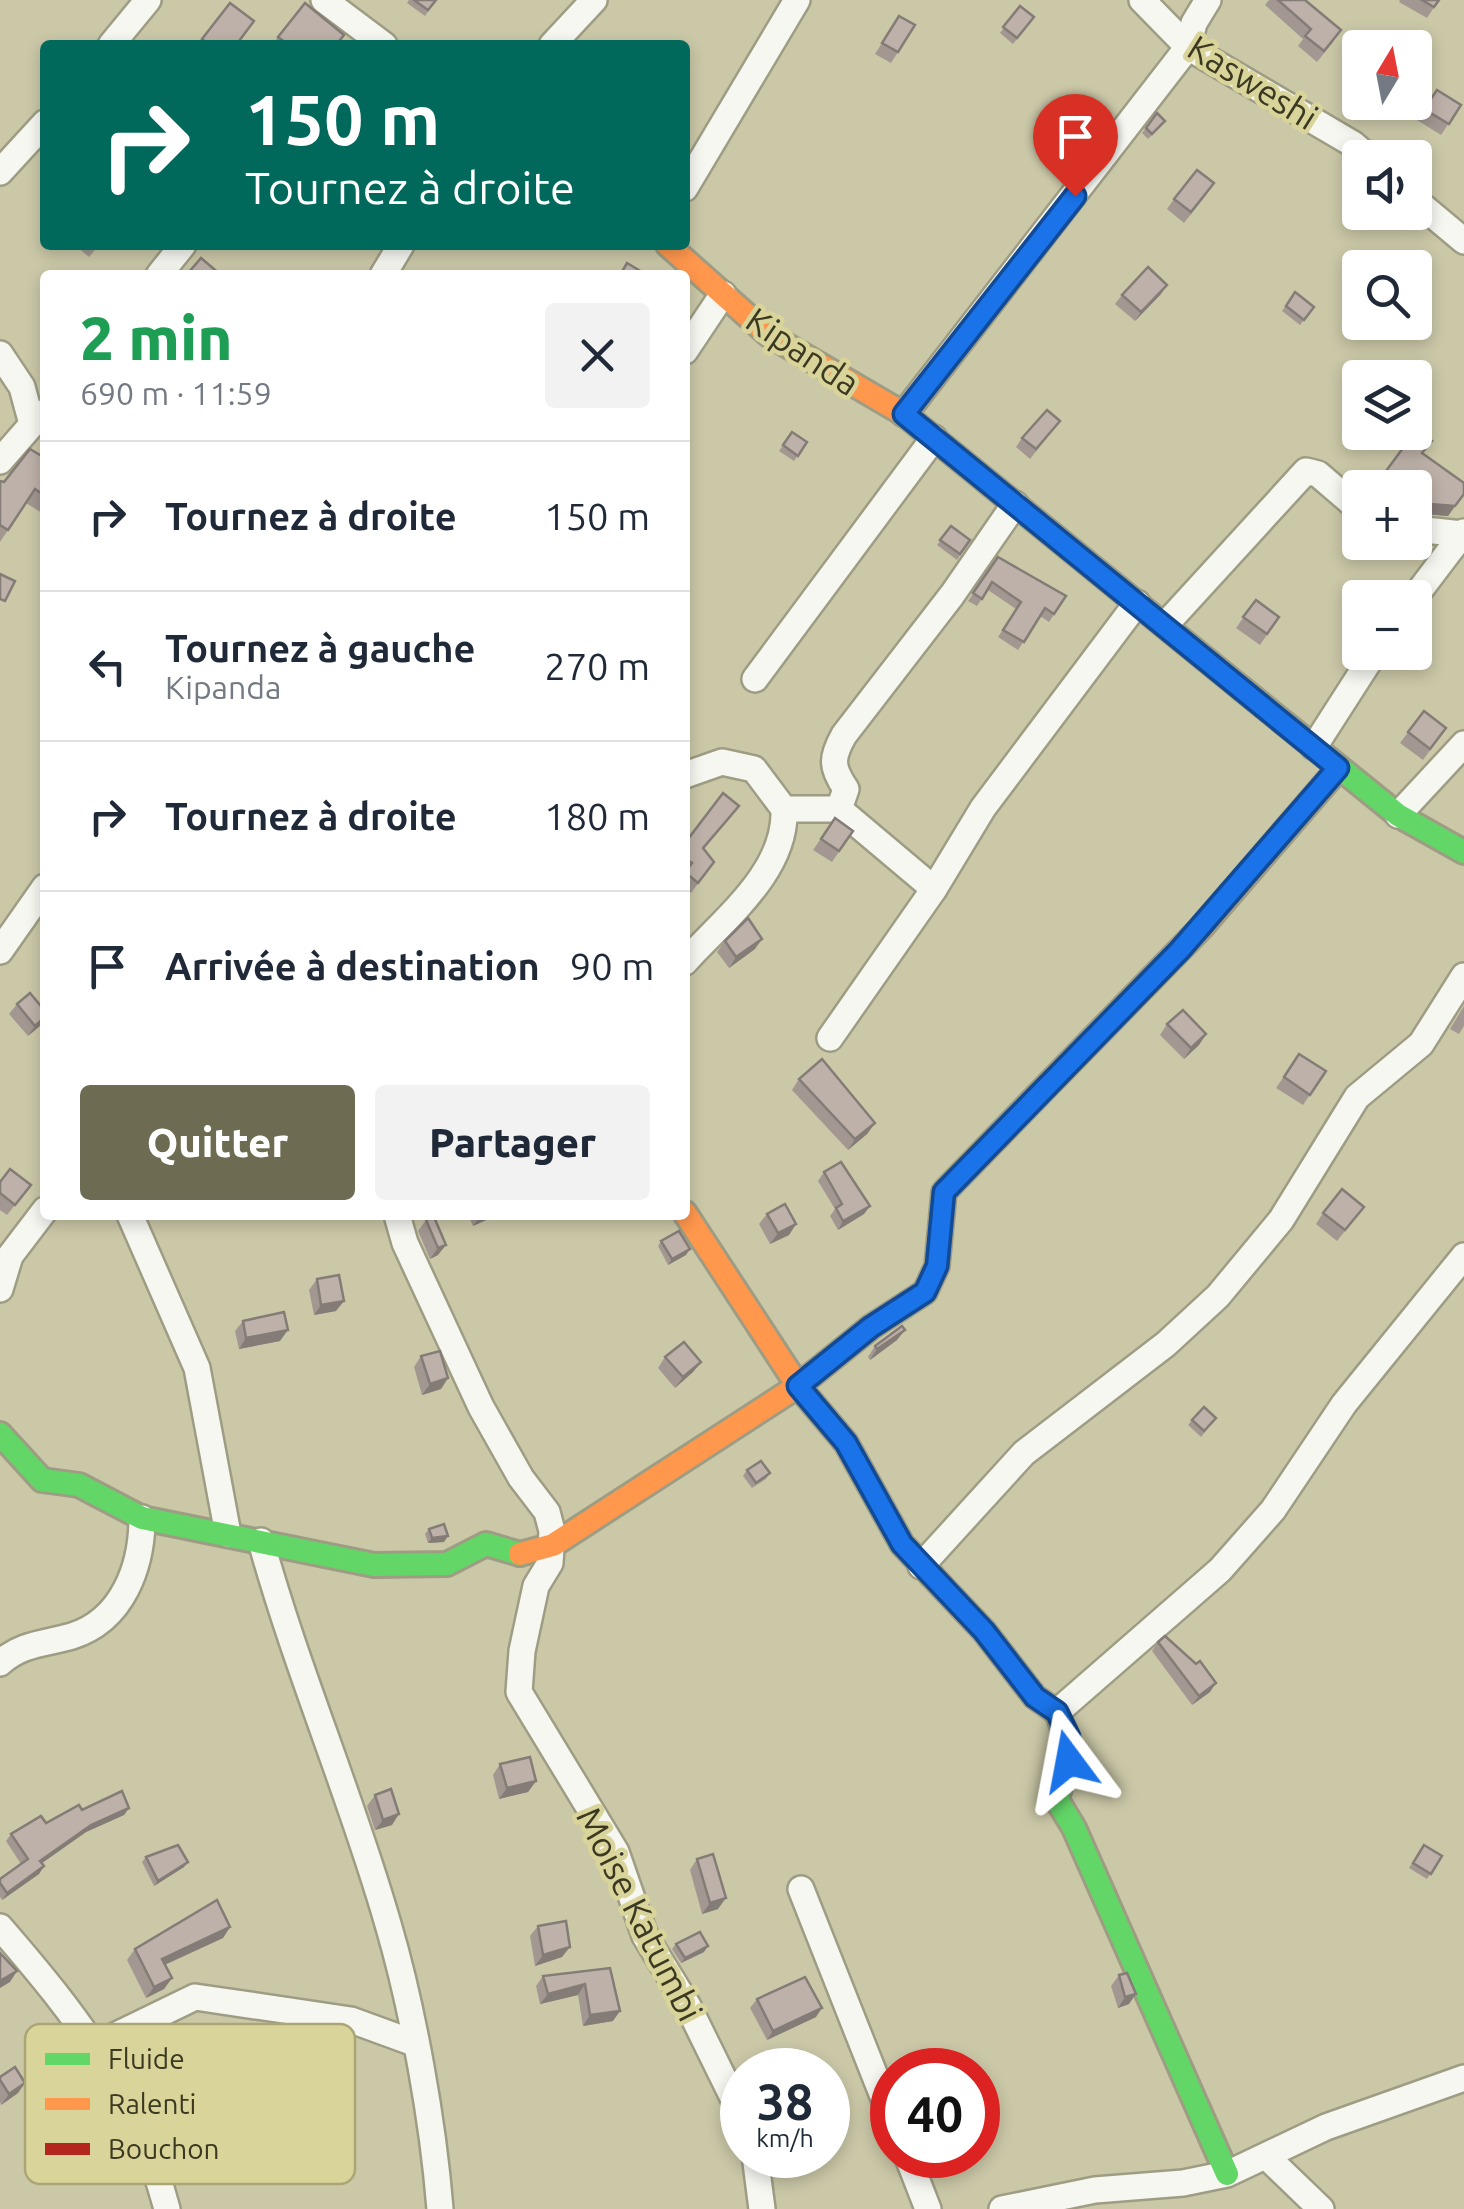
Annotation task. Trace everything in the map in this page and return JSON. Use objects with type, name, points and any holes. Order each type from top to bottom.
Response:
[{"type":"street","points":[[115,40],[148,0]]},
{"type":"street","points":[[324,0],[371,40]]},
{"type":"street","points":[[557,40],[594,0]]},
{"type":"street","points":[[690,180],[797,0]]},
{"type":"street","name":"Kasweshi","points":[[1142,0],[1188,47],[1346,140]]},
{"type":"street","points":[[904,414],[1188,47],[1194,23],[1208,0]]},
{"type":"street","points":[[0,172],[40,128]]},
{"type":"street","points":[[1432,214],[1464,240]]},
{"type":"street","points":[[163,270],[179,250]]},
{"type":"street","name":"Kipanda","points":[[674,250],[769,335],[904,414],[1398,815],[1464,852]]},
{"type":"street","points":[[690,343],[723,294]]},
{"type":"street","points":[[0,354],[38,416],[0,461]]},
{"type":"street","points":[[754,679],[934,438]]},
{"type":"street","points":[[1166,624],[1306,472],[1318,474],[1342,495]]},
{"type":"street","points":[[839,809],[846,789],[833,770],[832,760],[844,735],[952,595],[1015,504]]},
{"type":"street","points":[[1432,530],[1464,533]]},
{"type":"street","points":[[1428,580],[1464,533]]},
{"type":"street","points":[[830,1038],[934,889],[983,808],[1137,603]]},
{"type":"street","points":[[1314,747],[1363,670]]},
{"type":"street","points":[[1398,815],[1464,744]]},
{"type":"street","points":[[690,773],[722,762],[754,769],[784,809],[781,845],[770,864],[690,956]]},
{"type":"street","points":[[0,1434],[42,1480],[80,1485],[142,1518],[374,1565],[447,1564],[486,1544],[520,1554],[552,1545],[798,1386],[871,1327],[925,1292],[937,1266],[944,1192],[1176,954],[1338,768]]},
{"type":"street","points":[[784,809],[839,809],[934,889]]},
{"type":"street","points":[[0,951],[40,894]]},
{"type":"street","points":[[921,1566],[1024,1453],[1080,1414],[1218,1296],[1282,1220],[1358,1097],[1421,1044],[1464,976]]},
{"type":"street","points":[[0,1288],[10,1256],[40,1217]]},
{"type":"street","points":[[132,1220],[198,1368],[228,1534]]},
{"type":"street","points":[[398,1220],[481,1407],[521,1478],[547,1512],[552,1545]]},
{"type":"street","points":[[690,1220],[798,1386],[846,1443],[874,1501],[921,1566],[984,1631],[1035,1697],[1057,1712],[1070,1748],[1056,1800],[1074,1828],[1227,2174]]},
{"type":"street","points":[[1057,1712],[1220,1570],[1273,1510],[1344,1404],[1464,1256]]},
{"type":"street","points":[[0,1663],[35,1642],[72,1636],[105,1616],[121,1599],[140,1558],[142,1518]]},
{"type":"street","points":[[261,1542],[295,1656],[388,1925],[414,2043],[440,2209]]},
{"type":"street","name":"Moise Katumbi","points":[[552,1545],[532,1603],[517,1678],[519,1692],[616,1852],[645,1936],[688,2006],[720,2071]]},
{"type":"street","points":[[801,1889],[870,2063]]},
{"type":"street","points":[[0,1927],[77,2024]]},
{"type":"street","points":[[139,2024],[195,1997],[351,2020],[414,2043]]},
{"type":"street","points":[[1002,2209],[1033,2200],[1136,2198],[1227,2174],[1326,2128],[1464,2078]]},
{"type":"street","points":[[1267,2157],[1321,2209]]},
{"type":"street","points":[[757,2178],[762,2209]]},
{"type":"street","points":[[916,2178],[928,2209]]},
{"type":"street","points":[[158,2184],[167,2209]]},
{"type":"building","points":[[414,0],[436,0],[428,10]]},
{"type":"building","points":[[1278,0],[1305,0],[1341,30],[1324,51],[1305,36],[1311,29]]},
{"type":"building","points":[[230,3],[254,21],[240,40],[202,39]]},
{"type":"building","points":[[305,3],[344,35],[340,40],[278,37]]},
{"type":"building","points":[[1020,6],[1034,17],[1017,38],[1003,27]]},
{"type":"building","points":[[899,16],[915,25],[898,52],[882,43]]},
{"type":"building","points":[[1437,90],[1461,105],[1449,124],[1432,114],[1432,97]]},
{"type":"building","points":[[1157,113],[1165,121],[1152,134],[1146,128]]},
{"type":"building","points":[[1197,170],[1214,183],[1191,212],[1174,199]]},
{"type":"building","points":[[201,258],[215,270],[191,270]]},
{"type":"building","points":[[1148,267],[1167,285],[1141,312],[1122,295]]},
{"type":"building","points":[[1295,292],[1314,307],[1304,320],[1286,306]]},
{"type":"building","points":[[1047,410],[1060,421],[1036,449],[1022,438]]},
{"type":"building","points":[[792,432],[807,442],[798,456],[783,445]]},
{"type":"building","points":[[30,449],[40,455],[40,492],[35,489],[8,530],[0,525],[0,481],[4,482]]},
{"type":"building","points":[[1402,450],[1424,450],[1422,453],[1464,483],[1464,494],[1455,506],[1432,504],[1432,470],[1387,470]]},
{"type":"building","points":[[951,526],[970,540],[960,554],[940,540]]},
{"type":"building","points":[[998,557],[1066,596],[1054,614],[1045,608],[1024,642],[1003,630],[1021,602],[992,582],[982,599],[973,593]]},
{"type":"building","points":[[0,574],[15,581],[5,601],[0,599]]},
{"type":"building","points":[[1256,600],[1279,617],[1267,634],[1243,617]]},
{"type":"building","points":[[1424,711],[1446,728],[1430,749],[1408,732]]},
{"type":"building","points":[[723,793],[739,806],[703,848],[714,862],[698,883],[690,876],[690,836]]},
{"type":"building","points":[[835,818],[853,831],[839,851],[821,839]]},
{"type":"building","points":[[748,918],[762,939],[736,957],[725,941]]},
{"type":"building","points":[[30,993],[40,1005],[40,1022],[35,1026],[17,1004]]},
{"type":"building","points":[[1183,1010],[1206,1034],[1191,1048],[1167,1024]]},
{"type":"building","points":[[1299,1054],[1326,1071],[1310,1095],[1284,1077]]},
{"type":"building","points":[[822,1059],[875,1123],[855,1139],[799,1079]]},
{"type":"building","points":[[841,1162],[870,1206],[843,1221],[836,1208],[842,1204],[824,1172]]},
{"type":"building","points":[[10,1169],[31,1185],[15,1205],[0,1193],[0,1182]]},
{"type":"building","points":[[1342,1189],[1364,1207],[1345,1230],[1323,1213]]},
{"type":"building","points":[[785,1204],[796,1224],[778,1233],[767,1214]]},
{"type":"building","points":[[426,1220],[435,1220],[446,1245],[438,1248]]},
{"type":"building","points":[[679,1231],[690,1249],[672,1259],[661,1241]]},
{"type":"building","points":[[339,1275],[344,1301],[321,1305],[317,1279]]},
{"type":"building","points":[[284,1312],[288,1330],[246,1338],[243,1321]]},
{"type":"building","points":[[902,1326],[905,1330],[877,1349],[875,1346]]},
{"type":"building","points":[[684,1342],[701,1362],[683,1377],[665,1357]]},
{"type":"building","points":[[440,1351],[448,1378],[430,1384],[421,1356]]},
{"type":"building","points":[[1204,1407],[1216,1418],[1204,1431],[1192,1420]]},
{"type":"building","points":[[761,1461],[770,1473],[756,1483],[747,1470]]},
{"type":"building","points":[[444,1524],[448,1536],[432,1538],[429,1529]]},
{"type":"building","points":[[1165,1636],[1196,1664],[1200,1661],[1216,1683],[1199,1696],[1158,1642]]},
{"type":"building","points":[[530,1757],[536,1781],[507,1788],[500,1764]]},
{"type":"building","points":[[391,1789],[399,1814],[383,1820],[375,1795]]},
{"type":"building","points":[[122,1791],[129,1808],[91,1825],[40,1861],[44,1866],[7,1893],[0,1879],[28,1859],[11,1834],[41,1816],[46,1823],[79,1805],[82,1810]]},
{"type":"building","points":[[178,1845],[188,1862],[158,1881],[146,1857]]},
{"type":"building","points":[[1424,1845],[1442,1856],[1431,1874],[1413,1863]]},
{"type":"building","points":[[713,1854],[726,1898],[710,1903],[697,1859]]},
{"type":"building","points":[[217,1900],[230,1927],[162,1959],[172,1978],[154,1987],[135,1949]]},
{"type":"building","points":[[566,1921],[570,1947],[543,1955],[538,1926]]},
{"type":"building","points":[[700,1932],[708,1946],[685,1958],[676,1944]]},
{"type":"building","points":[[0,1953],[17,1971],[0,1981]]},
{"type":"building","points":[[610,1968],[620,2011],[590,2015],[585,1984],[548,1994],[543,1976]]},
{"type":"building","points":[[1127,1973],[1136,1994],[1125,1997],[1119,1975]]},
{"type":"building","points":[[805,1977],[822,2008],[773,2031],[757,1999]]},
{"type":"building","points":[[15,2067],[25,2083],[9,2094],[0,2077]]},
{"type":"traffic: fast","points":[[1241,688],[1398,815],[1464,852]]},
{"type":"traffic: fast","points":[[0,1434],[42,1480],[79,1485],[142,1518],[374,1565],[447,1564],[486,1544],[520,1554]]},
{"type":"traffic: fast","points":[[932,1576],[984,1631],[1035,1697],[1057,1712],[1070,1748],[1057,1800],[1074,1828],[1227,2174]]},
{"type":"traffic: slow","points":[[674,250],[769,335],[904,414],[1241,688]]},
{"type":"traffic: slow","points":[[520,1554],[553,1545],[798,1386],[871,1327],[925,1292],[937,1266],[944,1192],[1037,1096]]},
{"type":"traffic: slow","points":[[690,1220],[798,1386],[846,1443],[902,1544],[932,1576]]},
{"type":"traffic: jam","points":[[1037,1096],[1201,928],[1338,769]]},
{"type":"route","points":[[1069,1761],[1069,1737],[1057,1712],[1018,1679],[984,1631],[902,1544],[874,1501],[846,1443],[798,1386],[871,1327],[925,1292],[937,1266],[944,1192],[1180,950],[1338,768],[904,414],[1075,196]]}]
